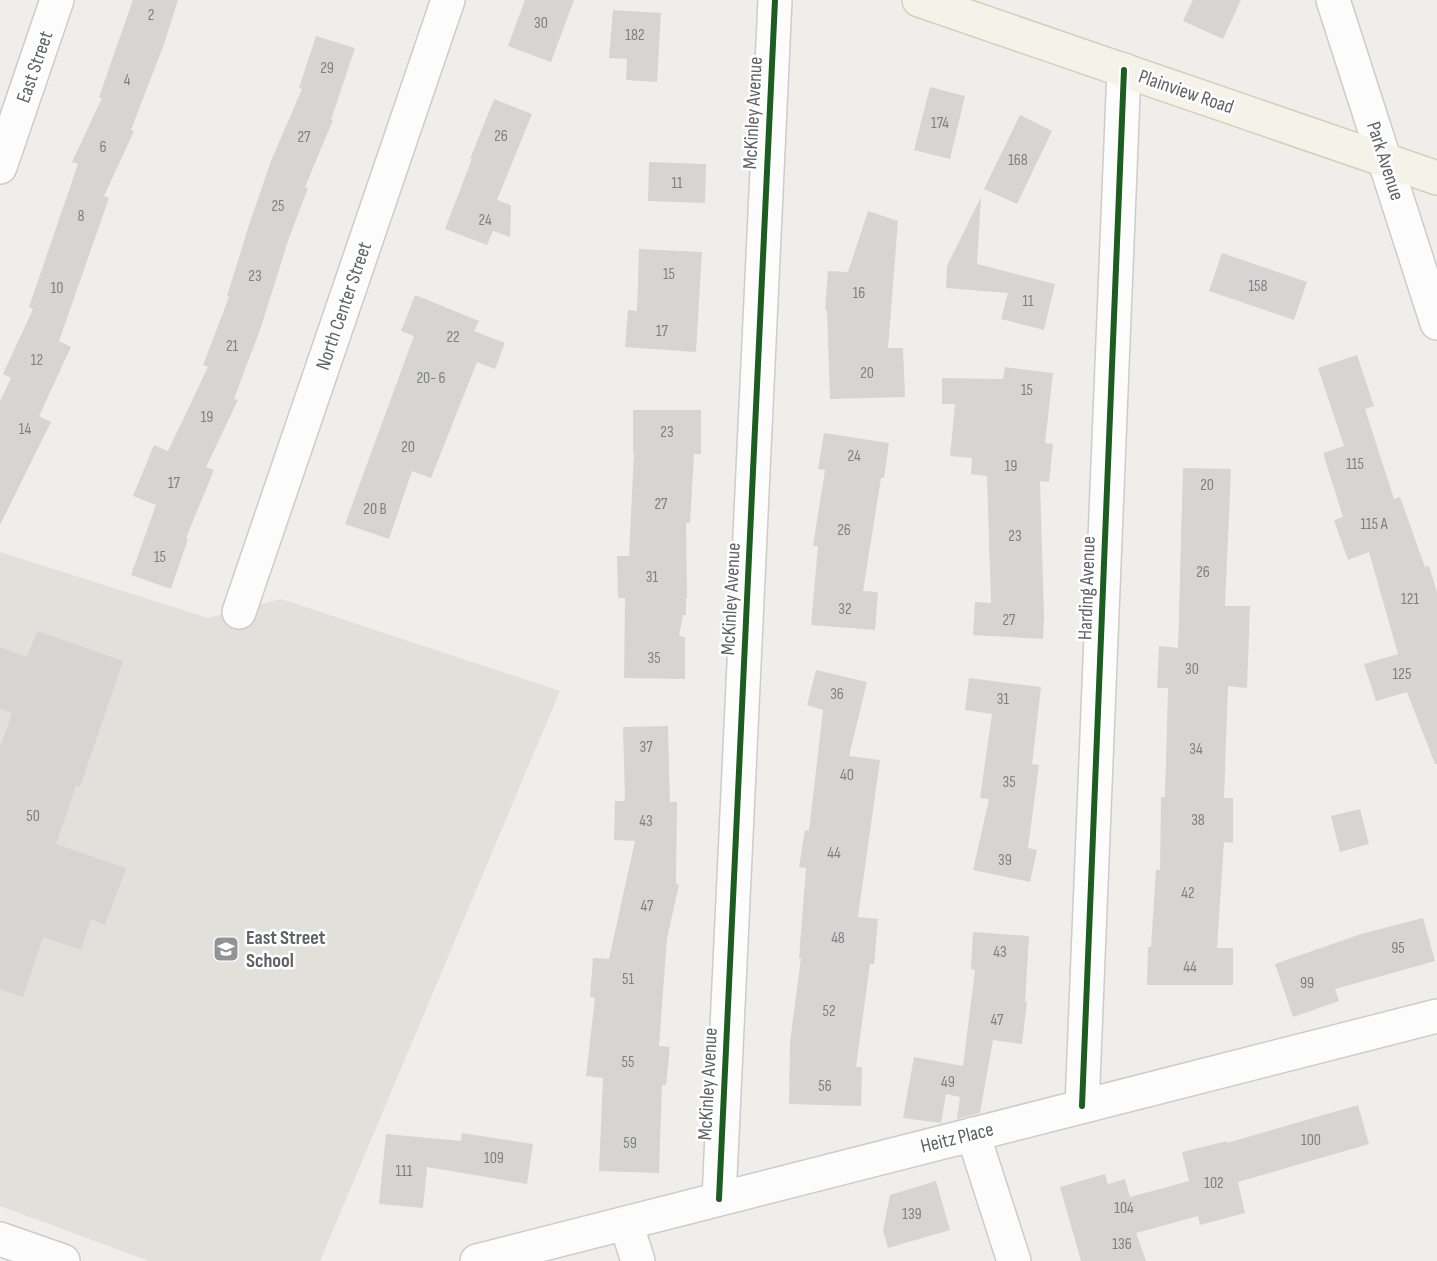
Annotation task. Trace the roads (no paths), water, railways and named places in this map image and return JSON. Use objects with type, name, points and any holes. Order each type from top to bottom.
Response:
[{"type":"main road","name":"Plainview Road","points":[[919,0],[1437,178]]},
{"type":"street","name":"East Street","points":[[0,167],[57,0]]},
{"type":"street","name":"North Center Street","points":[[239,612],[448,0]]},
{"type":"street","name":"McKinley Avenue","points":[[719,1199],[775,0]]},
{"type":"street","name":"Park Avenue","points":[[1333,0],[1437,323]]},
{"type":"street","name":"Harding Avenue","points":[[1082,1106],[1124,70]]},
{"type":"street","name":"Heitz Place","points":[[477,1261],[1437,1016]]},
{"type":"street","points":[[973,1134],[1014,1261]]},
{"type":"street","points":[[626,1223],[638,1261]]},
{"type":"street","points":[[12,1249],[63,1261]]},
{"type":"place","name":"East Street School","points":[[226,949]]}]
